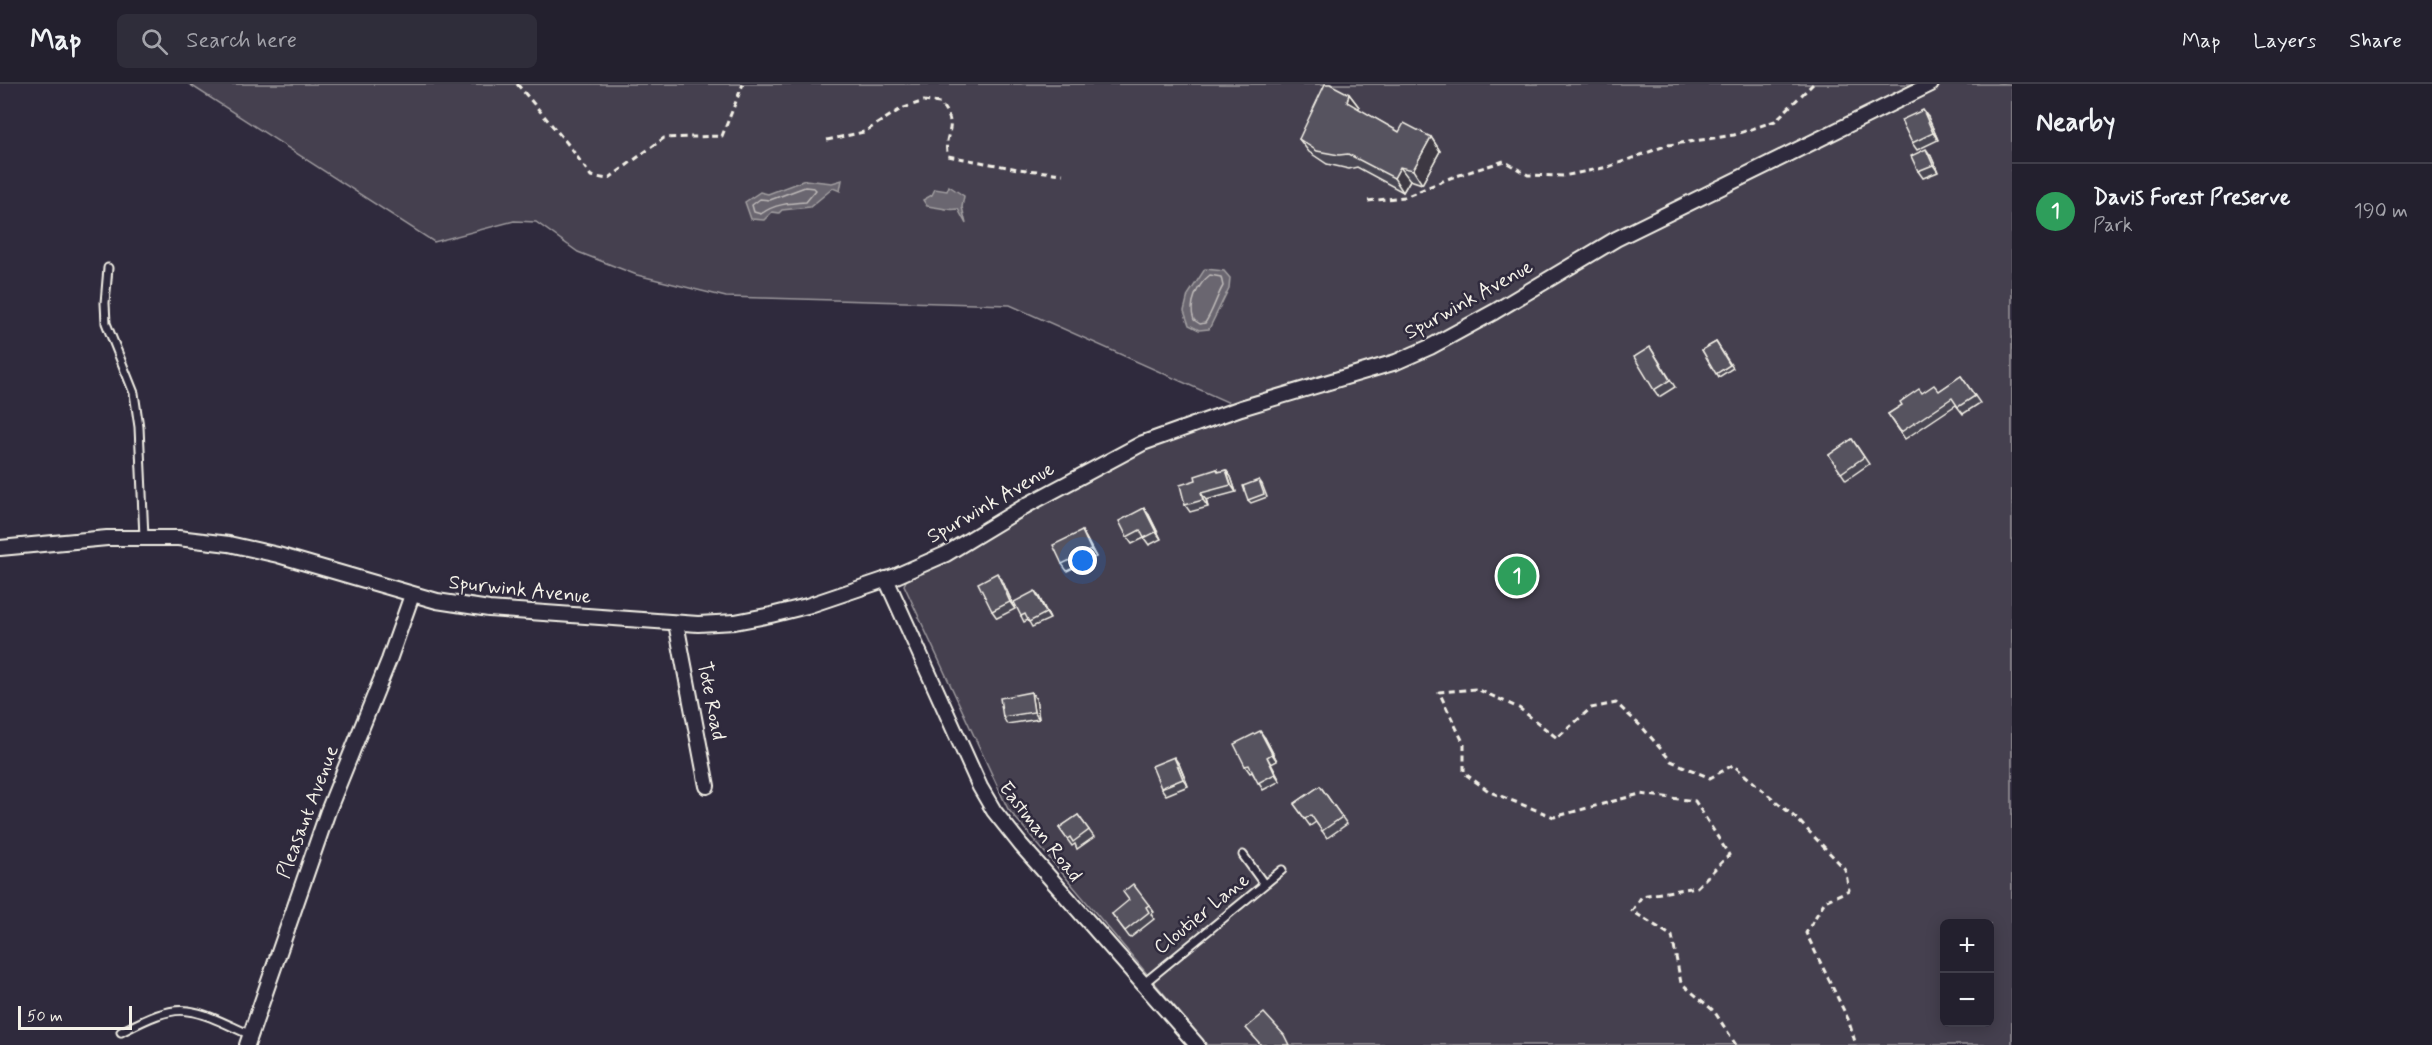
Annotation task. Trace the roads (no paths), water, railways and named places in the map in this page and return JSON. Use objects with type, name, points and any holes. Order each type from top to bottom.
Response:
[{"type":"street","name":"Spurwink Avenue","points":[[0,548],[75,540],[178,538],[229,544],[278,555],[412,595],[489,609],[676,623],[735,622],[771,615],[886,579],[946,554],[1027,505],[1143,443],[1241,408],[1396,362],[1430,347],[1473,325],[1616,239],[1931,84]]},
{"type":"street","name":"Eastman Road","points":[[886,579],[980,787],[994,811],[1021,845],[1197,1045]]},
{"type":"street","name":"Pleasant Avenue","points":[[249,1040],[328,811],[389,660],[412,595]]},
{"type":"street","name":"Tote Road","points":[[676,623],[706,786]]},
{"type":"lane","points":[[108,268],[106,323],[134,393],[139,428],[144,537]]},
{"type":"lane","points":[[1243,855],[1264,884]]},
{"type":"lane","name":"Cloutier Lane","points":[[1143,984],[1282,870]]},
{"type":"lane","points":[[121,1032],[168,1012],[186,1010],[203,1015],[249,1040]]},
{"type":"water","points":[[805,180],[832,183],[842,180],[840,191],[833,188],[810,207],[782,210],[779,213],[772,212],[764,220],[751,219],[745,202],[760,192],[768,194]]},
{"type":"water","points":[[949,186],[964,196],[962,207],[966,224],[958,209],[927,206],[923,200],[932,195],[935,189],[947,191]]},
{"type":"water","points":[[1205,269],[1224,271],[1230,278],[1229,288],[1209,329],[1199,330],[1189,325],[1184,311],[1188,295]]},
{"type":"place","name":"Davis Forest Preserve","points":[[1517,576]]}]
